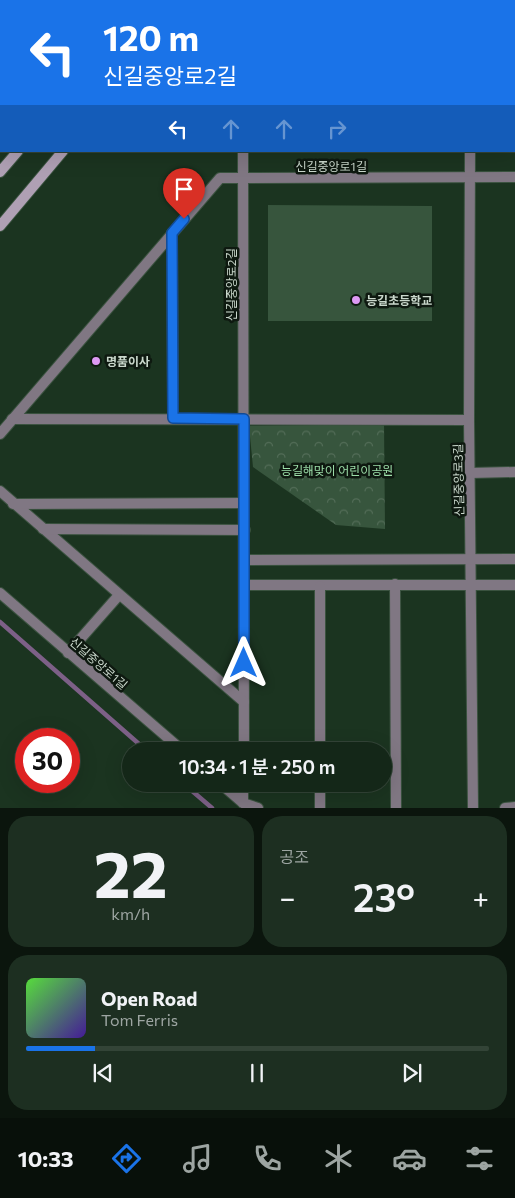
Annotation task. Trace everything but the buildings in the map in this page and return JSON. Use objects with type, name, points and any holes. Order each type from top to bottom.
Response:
[{"type":"main road","points":[[0,172],[17,152]]},
{"type":"main road","points":[[0,226],[63,152]]},
{"type":"street","name":"신길중앙로2길","points":[[243,152],[244,742]]},
{"type":"street","name":"신길중앙로3길","points":[[470,152],[469,420],[472,559],[473,808]]},
{"type":"street","name":"신길중앙로1길","points":[[0,434],[220,178],[515,177]]},
{"type":"street","points":[[172,233],[173,418]]},
{"type":"street","points":[[12,419],[469,420]]},
{"type":"street","points":[[470,473],[515,472]]},
{"type":"street","points":[[0,491],[244,702]]},
{"type":"street","points":[[13,504],[244,503]]},
{"type":"street","points":[[43,529],[245,530]]},
{"type":"street","points":[[245,560],[515,559]]},
{"type":"street","points":[[394,584],[396,808]]},
{"type":"street","points":[[244,585],[515,585]]},
{"type":"street","points":[[320,586],[320,742]]},
{"type":"street","name":"신길중앙로1길","points":[[0,593],[172,742]]},
{"type":"street","points":[[68,653],[120,595]]},
{"type":"street","points":[[230,792],[243,803],[258,808]]},
{"type":"street","points":[[243,792],[243,803]]},
{"type":"street","points":[[320,792],[320,808]]},
{"type":"street","points":[[505,808],[515,807]]},
{"type":"green space","points":[[268,205],[432,206],[432,321],[268,321]]},
{"type":"green space","name":"능길해맞이 어린이공원","points":[[384,424],[385,529],[336,525],[253,467],[249,426]]},
{"type":"waterway","points":[[0,622],[137,742]]},
{"type":"waterway","points":[[193,792],[212,808]]},
{"type":"place","name":"능길초등학교","points":[[356,300]]},
{"type":"place","name":"명품이사","points":[[96,361]]},
{"type":"route","points":[[184,219],[172,233],[173,418],[244,419],[244,663]]}]
